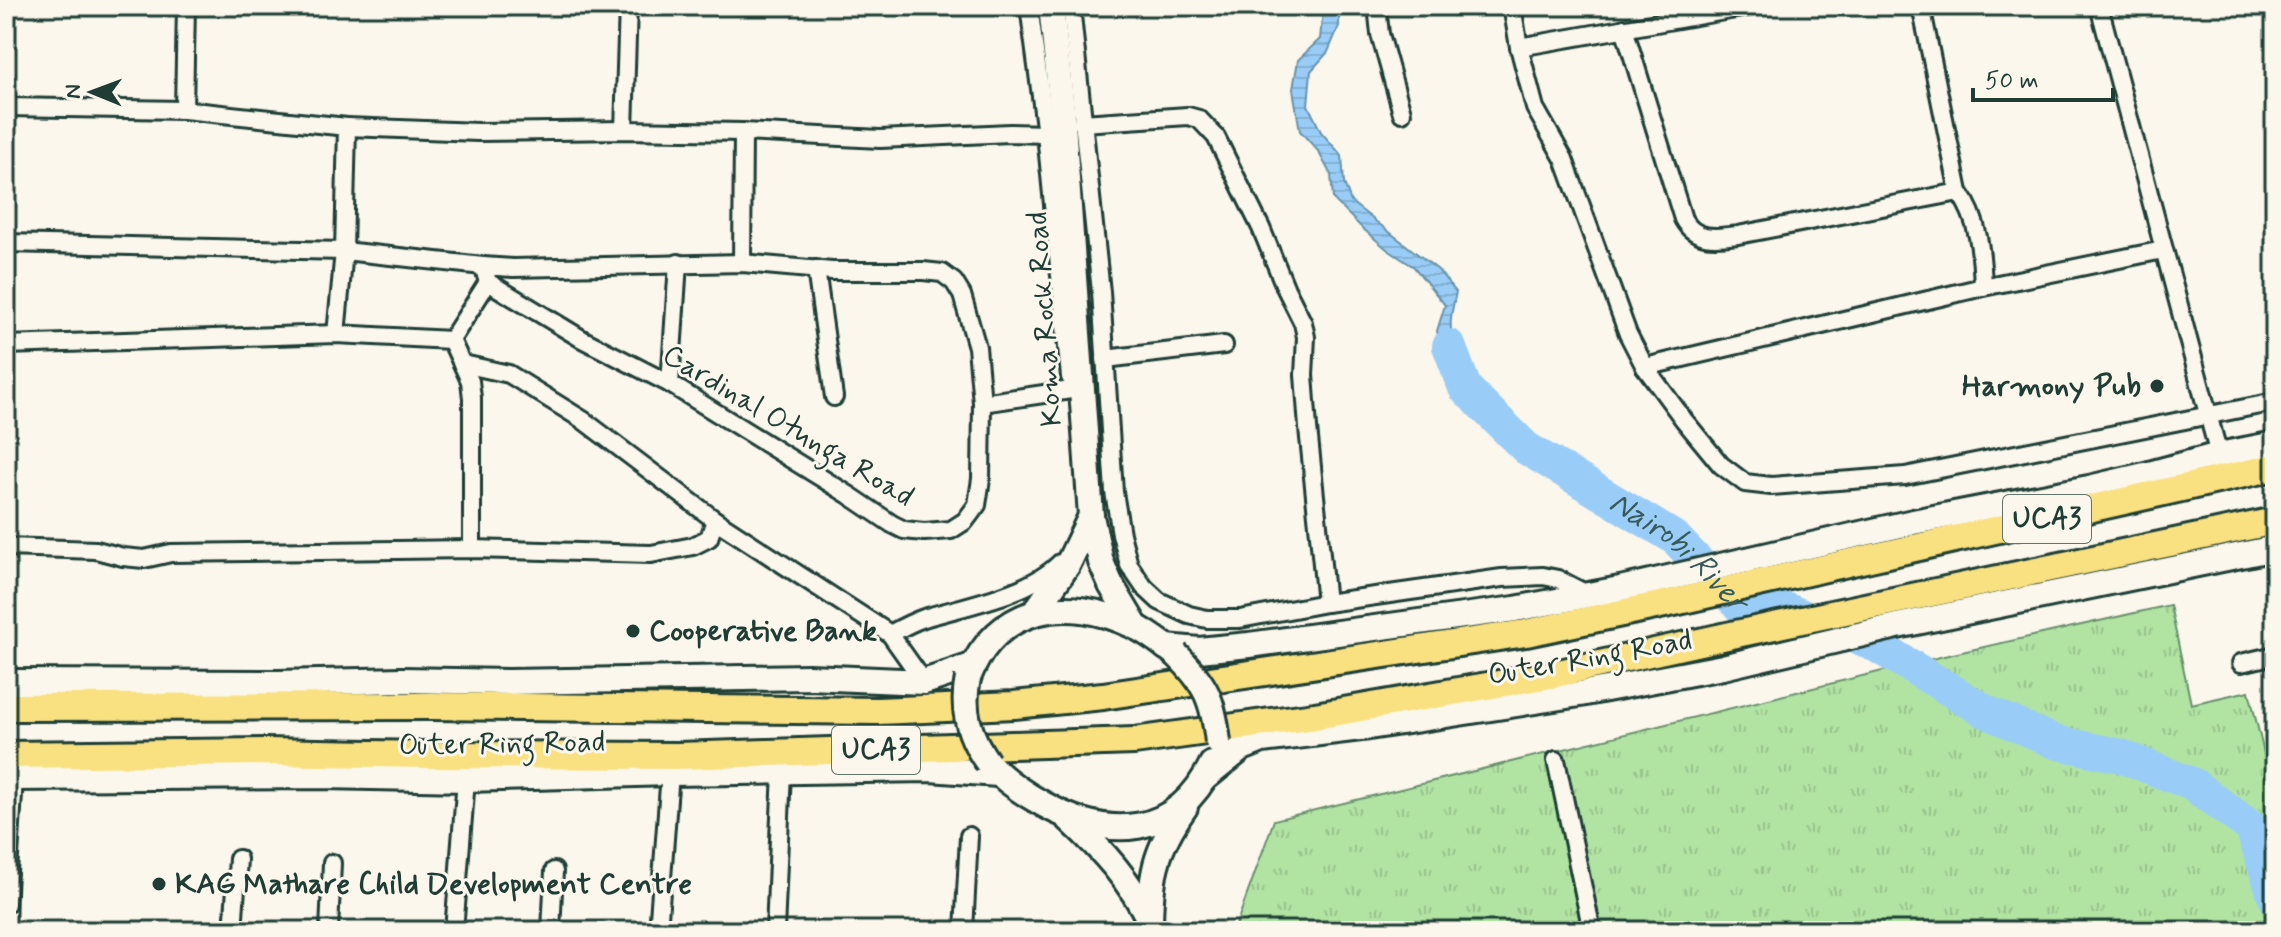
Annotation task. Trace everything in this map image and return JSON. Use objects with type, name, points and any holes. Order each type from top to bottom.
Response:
[{"type":"main road","name":"Koma Rock Road","points":[[1035,612],[1067,566],[1091,516],[1062,109],[1051,6]]},
{"type":"main road","name":"UCA3","points":[[1840,538],[2134,478],[2219,455],[2275,444]]},
{"type":"main road","name":"Outer Ring Road","points":[[6,707],[928,710],[1103,696],[1526,633],[2275,467]]},
{"type":"main road","points":[[1091,516],[1101,562],[1136,627]]},
{"type":"main road","name":"Outer Ring Road","points":[[9,771],[102,756],[265,752],[678,756],[1134,741],[1315,716],[1550,675],[2275,521]]},
{"type":"main road","points":[[1840,538],[1906,549]]},
{"type":"main road","name":"Outer Ring Road","points":[[1171,650],[1199,650],[1305,638],[1515,609],[1840,538]]},
{"type":"main road","points":[[2177,542],[2185,567]]},
{"type":"main road","name":"Outer Ring Road","points":[[6,682],[508,682],[809,677],[924,682],[970,672],[964,709],[970,734],[993,768],[1025,794],[1068,818],[1106,828],[1126,829],[1150,823],[1168,814],[1242,748],[1262,740],[1369,727],[1580,694],[2275,548]]},
{"type":"main road","points":[[970,672],[991,638],[1002,628],[1022,616],[1060,609],[1113,617],[1136,627],[1171,650],[1192,670],[1206,690],[1215,716],[1218,742],[1200,785],[1165,838],[1157,858],[1152,878],[1150,926]]},
{"type":"main road","name":"Outer Ring Road","points":[[9,771],[466,779],[993,768]]},
{"type":"main road","points":[[1068,818],[1119,871],[1142,905],[1150,926]]},
{"type":"street","points":[[184,110],[186,6]]},
{"type":"street","points":[[624,130],[628,6]]},
{"type":"street","points":[[890,634],[920,619],[1012,591],[1043,577],[1064,559],[1076,541],[1080,502],[1071,390],[1046,134],[1029,6]]},
{"type":"street","points":[[1071,6],[1101,292],[1114,492],[1129,565],[1144,587],[1159,601],[1189,615],[1207,619],[1240,619],[1326,603],[1502,578],[1543,576],[1558,579],[1589,595]]},
{"type":"street","points":[[1377,6],[1380,34],[1402,113]]},
{"type":"street","points":[[1512,6],[1535,108],[1564,159],[1628,334],[1645,367],[1684,420],[1721,465],[1745,483],[1771,486],[1905,476],[2275,402]]},
{"type":"street","points":[[1519,47],[1753,6]]},
{"type":"street","points":[[1921,6],[1959,192],[1967,203],[1978,239],[1983,287]]},
{"type":"street","points":[[2099,6],[2219,455]]},
{"type":"street","points":[[1624,28],[1683,219],[1694,233],[1706,237],[1738,235],[1959,192]]},
{"type":"street","points":[[6,107],[184,110],[347,127],[478,132],[743,132],[880,139],[1046,134]]},
{"type":"street","points":[[1082,123],[1188,116],[1199,119],[1216,137],[1261,228],[1305,331],[1308,428],[1326,603]]},
{"type":"street","points":[[336,334],[344,251],[347,127]]},
{"type":"street","points":[[742,263],[743,132]]},
{"type":"street","points":[[6,243],[344,251],[486,274],[451,340]]},
{"type":"street","points":[[1645,367],[1983,287],[2163,250]]},
{"type":"street","points":[[670,384],[678,263]]},
{"type":"street","name":"Cardinal Otunga Road","points":[[678,263],[742,263],[942,273],[954,282],[966,307],[977,347],[982,403],[981,479],[977,505],[965,521],[951,530],[904,530],[670,384],[582,339],[486,274],[513,268],[678,263]]},
{"type":"street","points":[[816,269],[834,397]]},
{"type":"street","points":[[6,345],[336,334],[451,340]]},
{"type":"street","points":[[451,340],[470,381],[472,398],[472,549]]},
{"type":"street","points":[[1105,359],[1224,345]]},
{"type":"street","points":[[463,364],[509,374],[583,420],[715,520],[890,634],[924,682]]},
{"type":"street","points":[[982,403],[1071,390]]},
{"type":"street","points":[[6,547],[96,550],[144,559],[171,553],[472,549],[651,554],[693,546],[709,538],[715,520]]},
{"type":"street","points":[[2241,663],[2275,655]]},
{"type":"street","points":[[1556,760],[1592,931]]},
{"type":"street","points":[[6,904],[9,771]]},
{"type":"street","points":[[775,931],[782,771]]},
{"type":"street","points":[[658,931],[670,773]]},
{"type":"street","points":[[454,931],[466,779]]},
{"type":"street","points":[[964,931],[969,836]]},
{"type":"street","points":[[233,931],[238,859]]},
{"type":"street","points":[[329,931],[332,863]]},
{"type":"street","points":[[551,931],[554,871]]},
{"type":"green space","points":[[2170,605],[2191,704],[2249,691],[2268,770],[2275,772],[2275,931],[1234,931],[1274,820],[1944,656]]},
{"type":"water","points":[[1321,6],[1339,6],[1339,26],[1328,52],[1311,71],[1308,105],[1321,132],[1342,156],[1344,183],[1351,202],[1438,270],[1456,292],[1451,329],[1456,344],[1470,361],[1465,388],[1444,363],[1437,331],[1445,305],[1414,267],[1388,250],[1333,199],[1331,175],[1318,151],[1300,131],[1293,89],[1298,60],[1320,39]]},
{"type":"waterway","name":"Nairobi River","points":[[1449,346],[1465,388],[1526,448],[1675,538],[1743,609],[1785,609],[1877,646],[1987,712],[2055,742],[2121,756],[2192,784],[2252,828],[2275,898]]},
{"type":"place","name":"Harmony Pub","points":[[2157,386]]},
{"type":"place","name":"Cooperative Bank","points":[[633,631]]},
{"type":"place","name":"KAG Mathare Child Development Centre","points":[[159,884]]}]
